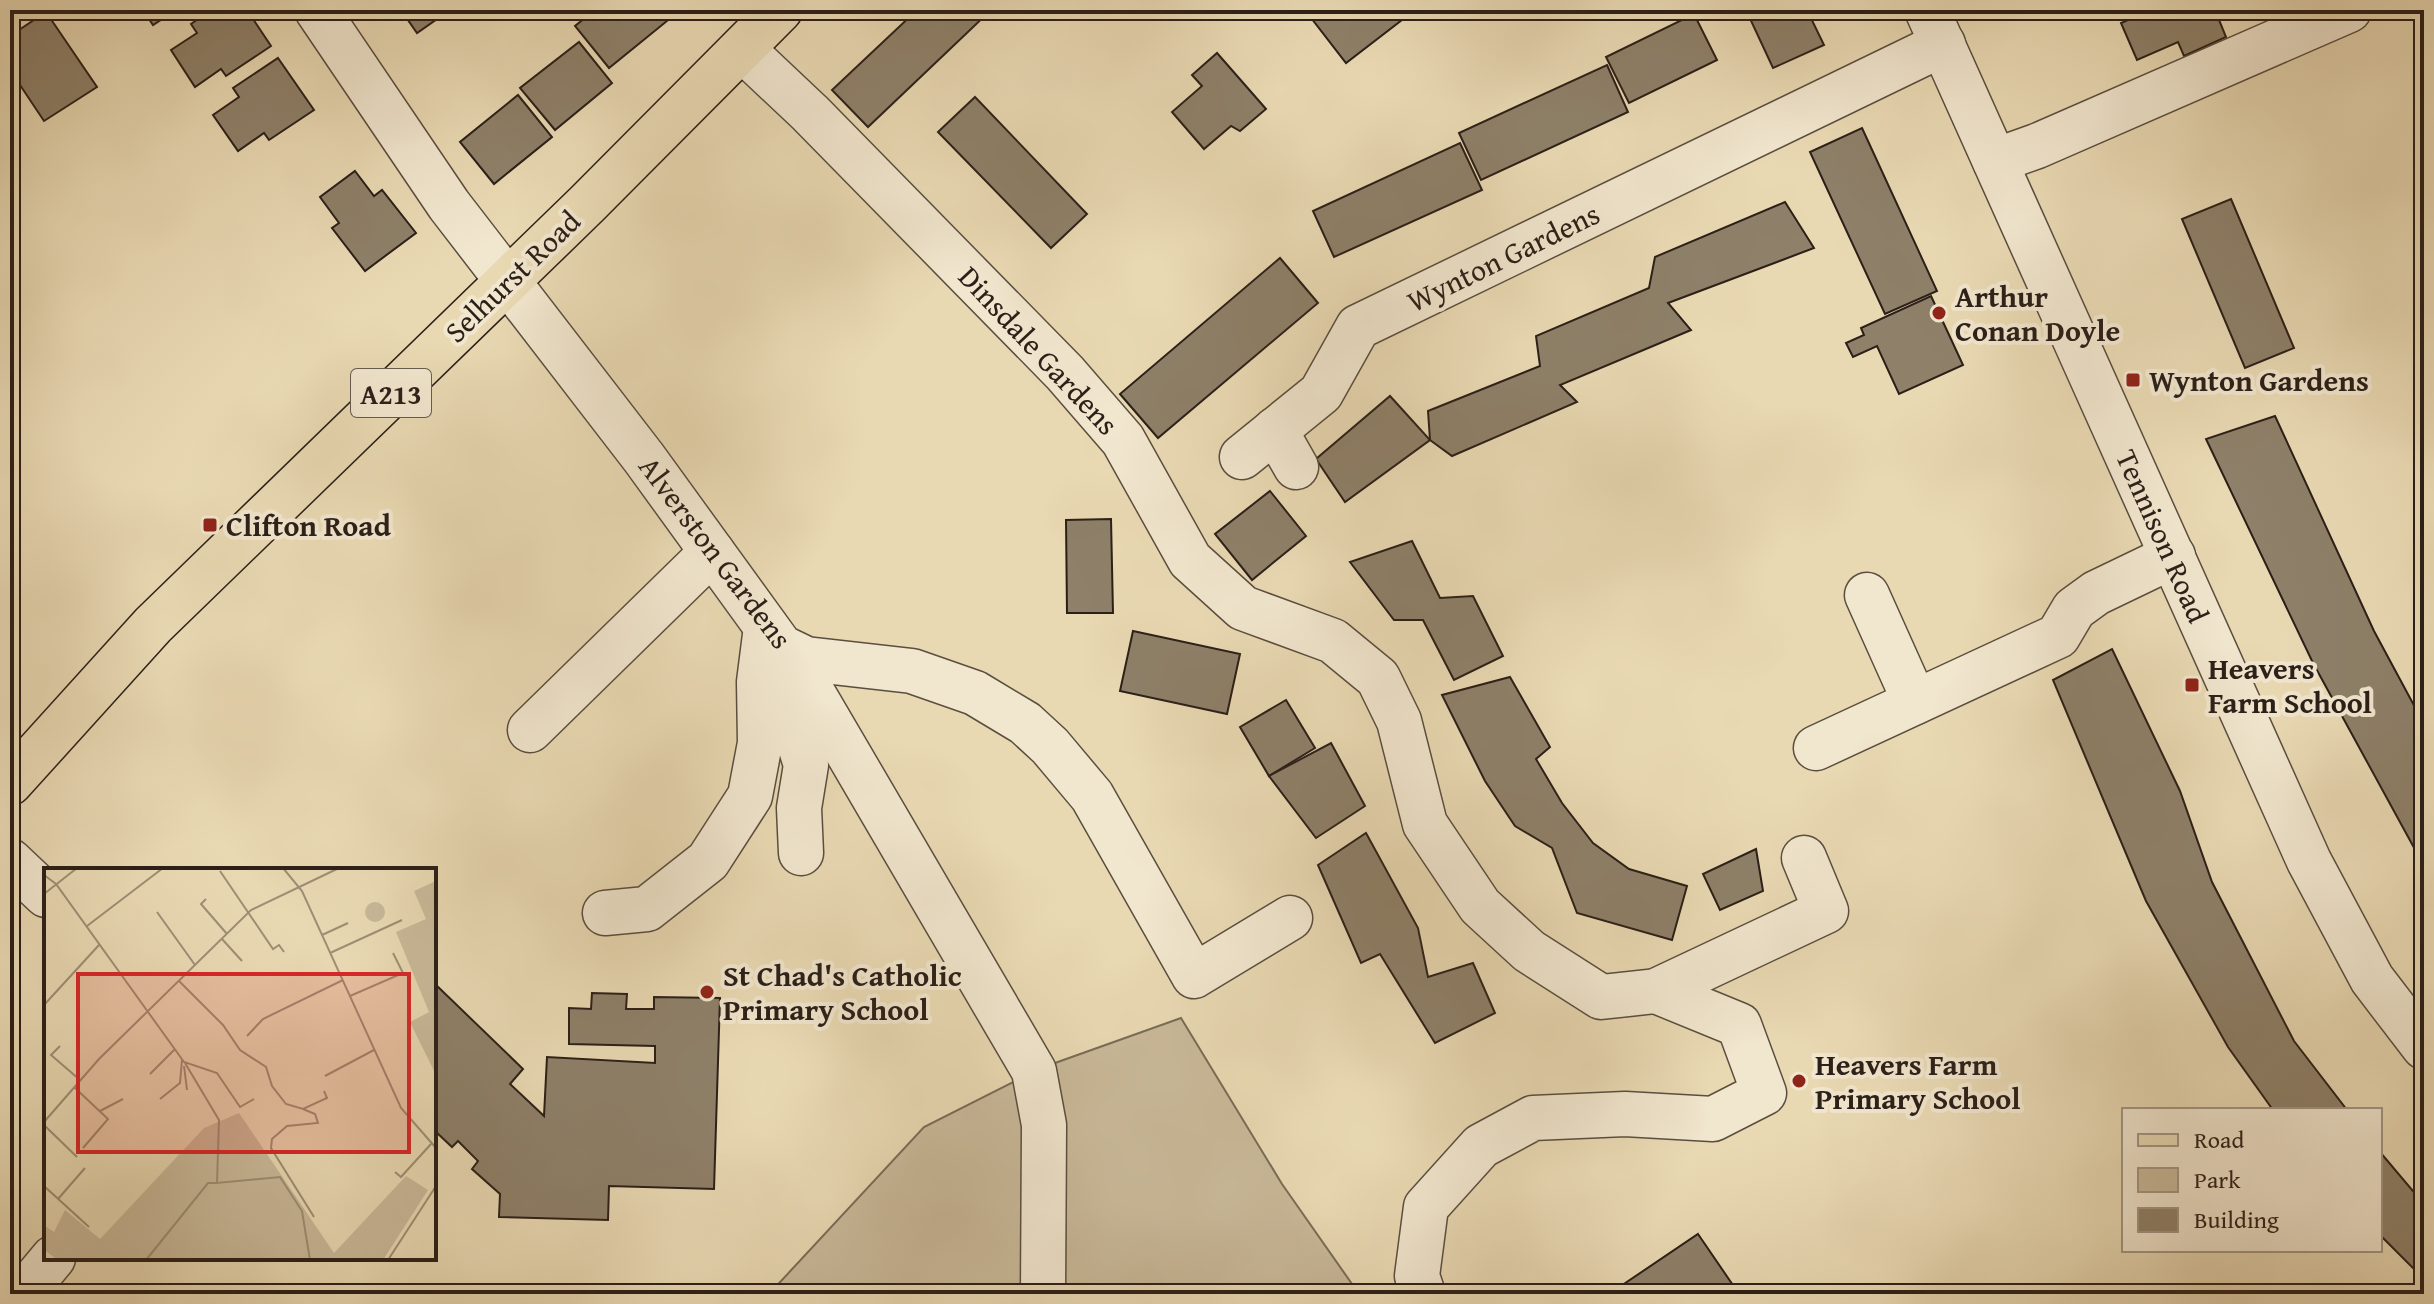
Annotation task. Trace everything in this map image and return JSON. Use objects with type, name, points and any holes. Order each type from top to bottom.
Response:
[{"type":"main road","name":"Selhurst Road","points":[[11,779],[153,625],[780,10]]},
{"type":"street","points":[[317,10],[449,205],[508,279]]},
{"type":"street","points":[[1995,161],[2052,140],[2349,10]]},
{"type":"street","name":"Tennison Road","points":[[1935,27],[2309,861],[2372,979],[2424,1047]]},
{"type":"street","name":"Wynton Gardens","points":[[1242,457],[1321,393],[1358,327],[1935,27]]},
{"type":"street","name":"Dinsdale Gardens","points":[[742,49],[810,113],[1065,373],[1123,440],[1190,560],[1243,608],[1333,641],[1378,678],[1399,721],[1425,824],[1480,906],[1529,951],[1601,997],[1656,991],[1826,911],[1804,858]]},
{"type":"street","name":"Alverston Gardens","points":[[508,279],[779,643],[806,659],[912,671],[975,693],[1025,723],[1050,746],[1092,796],[1179,985],[1290,918]]},
{"type":"street","points":[[1275,430],[1296,467]]},
{"type":"street","points":[[530,730],[712,552]]},
{"type":"street","points":[[1816,748],[2058,636],[2074,609],[2096,593],[2173,556]]},
{"type":"street","points":[[1867,595],[1915,702]]},
{"type":"street","points":[[779,643],[777,671],[806,765],[799,808],[801,853]]},
{"type":"street","points":[[605,913],[647,909],[708,861],[750,796],[760,743],[759,682],[779,643]]},
{"type":"street","points":[[779,643],[1034,1071],[1044,1125],[1043,1294]]},
{"type":"street","points":[[10,861],[44,893]]},
{"type":"street","points":[[1423,1294],[1417,1276],[1426,1207],[1481,1146],[1533,1118],[1625,1114],[1713,1119],[1764,1093],[1739,1025],[1656,991]]},
{"type":"green space","points":[[1181,1018],[1282,1184],[1359,1294],[769,1294],[924,1127],[1041,1068]]},
{"type":"building","points":[[143,10],[176,10],[153,25]]},
{"type":"building","points":[[211,10],[247,10],[271,46],[226,76],[221,69],[195,87],[171,50],[197,33],[191,24]]},
{"type":"building","points":[[401,10],[450,10],[417,33]]},
{"type":"building","points":[[595,10],[657,10],[667,21],[609,68],[575,26]]},
{"type":"building","points":[[917,10],[991,10],[868,127],[832,90]]},
{"type":"building","points":[[1305,10],[1409,10],[1411,13],[1346,63]]},
{"type":"building","points":[[1746,10],[1807,10],[1824,45],[1773,68]]},
{"type":"building","points":[[2132,10],[2215,10],[2226,37],[2184,56],[2178,42],[2137,60],[2121,23],[2135,17]]},
{"type":"building","points":[[46,12],[97,87],[44,121],[10,70],[10,36]]},
{"type":"building","points":[[1694,14],[1717,60],[1629,103],[1606,57]]},
{"type":"building","points":[[579,42],[612,83],[555,130],[520,88]]},
{"type":"building","points":[[1217,53],[1266,109],[1240,131],[1231,126],[1204,149],[1172,112],[1202,86],[1192,75]]},
{"type":"building","points":[[278,58],[314,110],[269,140],[264,133],[238,151],[213,115],[239,97],[233,88]]},
{"type":"building","points":[[1607,65],[1628,112],[1481,180],[1459,133]]},
{"type":"building","points":[[518,95],[552,137],[494,184],[460,142]]},
{"type":"building","points":[[975,97],[1087,214],[1051,248],[938,132]]},
{"type":"building","points":[[1862,128],[1937,291],[1885,314],[1810,152]]},
{"type":"building","points":[[1460,143],[1482,190],[1334,257],[1313,211]]},
{"type":"building","points":[[355,171],[374,196],[382,190],[416,233],[365,271],[332,228],[339,223],[320,197]]},
{"type":"building","points":[[2231,199],[2294,348],[2245,368],[2182,219]]},
{"type":"building","points":[[1785,202],[1814,248],[1668,303],[1691,330],[1560,385],[1577,402],[1452,456],[1430,440],[1428,411],[1540,366],[1536,336],[1649,288],[1655,257]]},
{"type":"building","points":[[1280,258],[1318,303],[1158,438],[1120,394]]},
{"type":"building","points":[[1931,296],[1963,365],[1899,394],[1877,346],[1853,357],[1846,343],[1864,335],[1861,328]]},
{"type":"building","points":[[1390,396],[1430,440],[1345,502],[1316,459]]},
{"type":"building","points":[[2275,416],[2374,631],[2424,724],[2424,866],[2313,663],[2206,439]]},
{"type":"building","points":[[1270,491],[1306,536],[1252,580],[1215,534]]},
{"type":"building","points":[[1111,519],[1113,613],[1067,613],[1066,520]]},
{"type":"building","points":[[1412,541],[1440,598],[1473,596],[1503,656],[1454,680],[1423,620],[1394,620],[1350,562]]},
{"type":"building","points":[[1133,631],[1240,654],[1227,714],[1120,691]]},
{"type":"building","points":[[2112,649],[2180,791],[2212,882],[2294,1041],[2345,1108],[2272,1108],[2228,1047],[2146,901],[2053,680]]},
{"type":"building","points":[[1510,677],[1550,747],[1536,759],[1562,803],[1593,843],[1629,869],[1687,886],[1672,940],[1577,913],[1552,848],[1515,826],[1485,781],[1442,695]]},
{"type":"building","points":[[1286,700],[1315,748],[1269,776],[1240,727]]},
{"type":"building","points":[[1331,743],[1365,806],[1316,838],[1269,776]]},
{"type":"building","points":[[1366,833],[1418,928],[1428,977],[1473,963],[1495,1013],[1435,1043],[1380,954],[1361,963],[1318,865]]},
{"type":"building","points":[[1756,849],[1763,891],[1720,910],[1703,874]]},
{"type":"building","points":[[436,985],[523,1069],[510,1084],[544,1116],[547,1057],[655,1063],[655,1046],[569,1044],[569,1008],[591,1009],[592,993],[627,994],[626,1009],[654,1009],[654,997],[720,998],[714,1189],[609,1186],[608,1220],[499,1217],[500,1194],[472,1169],[478,1161],[458,1141],[452,1147],[436,1132]]},
{"type":"building","points":[[2382,1154],[2424,1204],[2424,1279],[2382,1237]]},
{"type":"building","points":[[1698,1234],[1739,1294],[1609,1294]]},
{"type":"place","name":"Arthur Conan Doyle","points":[[1939,313]]},
{"type":"place","name":"Wynton Gardens","points":[[2133,380]]},
{"type":"place","name":"Clifton Road","points":[[210,525]]},
{"type":"place","name":"Heavers Farm School","points":[[2192,685]]},
{"type":"place","name":"St Chad's Catholic Primary School","points":[[707,992]]},
{"type":"place","name":"Heavers Farm Primary School","points":[[1799,1081]]}]
